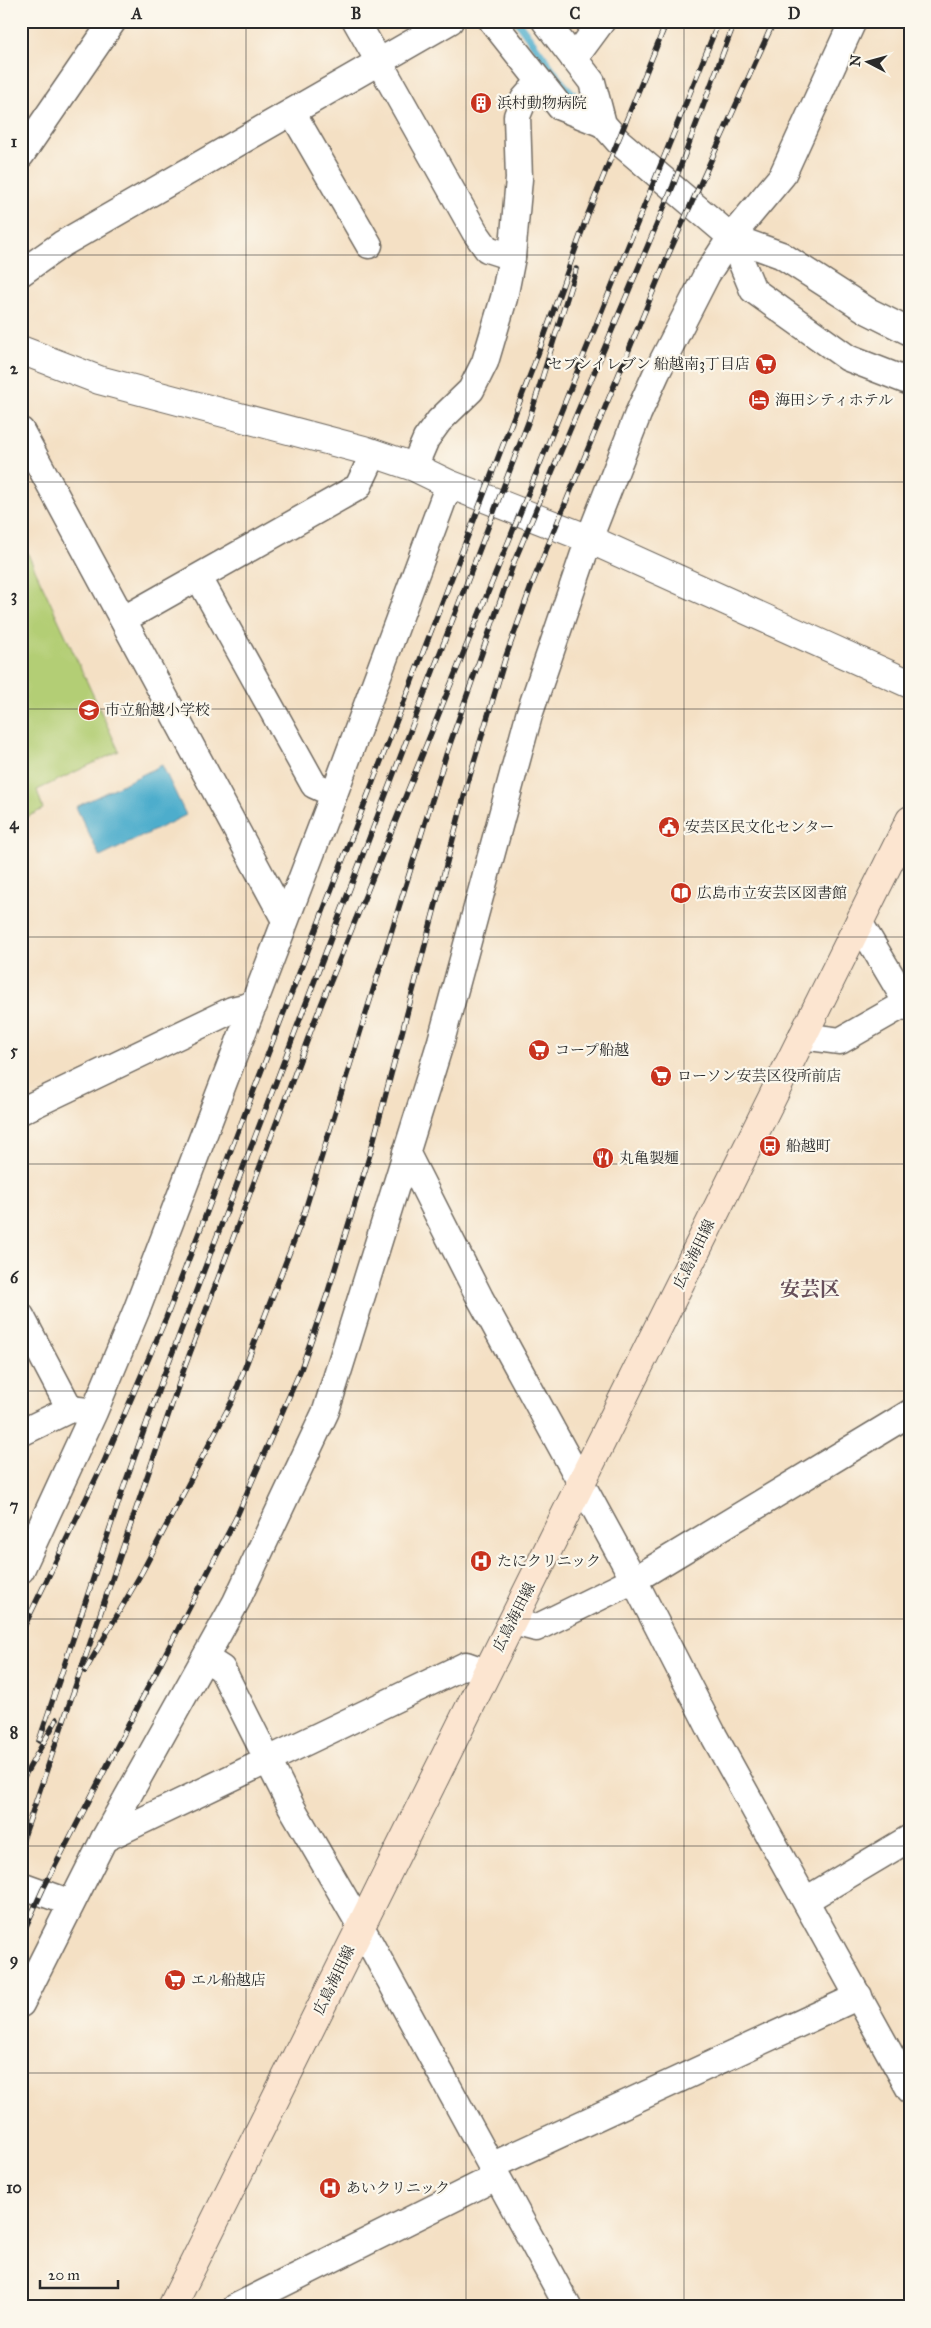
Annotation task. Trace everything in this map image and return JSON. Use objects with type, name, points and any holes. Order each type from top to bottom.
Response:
[{"type":"main road","name":"広島海田線","points":[[172,2307],[910,820]]},
{"type":"street","points":[[21,155],[113,21]]},
{"type":"street","points":[[356,21],[475,232],[487,249],[512,257]]},
{"type":"street","points":[[21,273],[62,244],[450,21]]},
{"type":"street","points":[[473,21],[499,30],[560,108],[603,124]]},
{"type":"street","points":[[544,21],[592,82],[603,124],[618,141],[731,237],[781,255],[868,311],[910,332]]},
{"type":"street","points":[[574,59],[602,21]]},
{"type":"street","points":[[21,2004],[70,1903],[104,1839],[236,1602],[326,1411],[441,1040],[529,715],[589,539],[656,372],[707,274],[731,237],[782,176],[853,21]]},
{"type":"street","points":[[414,467],[426,439],[439,421],[470,390],[485,362],[504,298],[512,257],[518,179],[517,116],[524,99],[540,82]]},
{"type":"street","points":[[292,112],[369,245]]},
{"type":"street","points":[[731,237],[753,290],[848,358],[910,382]]},
{"type":"street","points":[[21,350],[99,380],[374,454],[414,467],[449,484],[589,539],[910,684]]},
{"type":"street","points":[[21,431],[285,920]]},
{"type":"street","points":[[124,619],[358,487],[374,454]]},
{"type":"street","points":[[21,1570],[82,1411],[137,1309],[334,794],[449,484]]},
{"type":"street","points":[[199,578],[314,785],[334,794]]},
{"type":"street","points":[[802,1036],[840,1042],[909,1004],[859,922]]},
{"type":"street","points":[[21,1111],[232,1010],[254,1005]]},
{"type":"street","points":[[406,1152],[480,1298],[634,1580],[714,1736],[910,2090]]},
{"type":"street","points":[[21,1316],[82,1411]]},
{"type":"street","points":[[21,1433],[82,1411]]},
{"type":"street","points":[[513,1622],[536,1628],[634,1580],[910,1412]]},
{"type":"street","points":[[205,1658],[222,1668],[291,1806],[360,1925],[568,2307]]},
{"type":"street","points":[[104,1839],[466,1665],[486,1672]]},
{"type":"street","points":[[806,1900],[910,1838]]},
{"type":"street","points":[[21,1885],[70,1903]]},
{"type":"street","points":[[236,2307],[494,2172],[859,1996]]},
{"type":"green space","points":[[21,539],[119,751],[37,790],[43,809],[21,820]]},
{"type":"water","points":[[162,765],[186,815],[100,857],[76,807]]},
{"type":"waterway","points":[[517,21],[563,84],[578,99]]},
{"type":"railway","points":[[21,1633],[103,1464],[166,1318],[535,362],[588,214],[667,21]]},
{"type":"railway","points":[[21,1845],[184,1369],[313,1025],[719,21]]},
{"type":"railway","points":[[85,1671],[142,1572],[232,1401],[302,1220],[446,755],[514,562],[673,186],[735,21]]},
{"type":"railway","points":[[21,1937],[43,1889],[236,1518],[301,1369],[327,1295],[370,1154],[468,782],[505,659],[532,584],[669,253],[774,21]]},
{"type":"railway","points":[[39,1741],[123,1489],[162,1380],[529,420],[576,269]]},
{"type":"railway","points":[[21,1782],[57,1719]]},
{"type":"place","name":"浜村動物病院","points":[[481,103]]},
{"type":"place","name":"セブンイレブン 船越南3丁目店","points":[[766,364]]},
{"type":"place","name":"海田シティホテル","points":[[759,400]]},
{"type":"place","name":"市立船越小学校","points":[[89,710]]},
{"type":"place","name":"安芸区民文化センター","points":[[669,827]]},
{"type":"place","name":"広島市立安芸区図書館","points":[[681,893]]},
{"type":"place","name":"コープ船越","points":[[539,1050]]},
{"type":"place","name":"ローソン安芸区役所前店","points":[[661,1076]]},
{"type":"place","name":"船越町","points":[[770,1146]]},
{"type":"place","name":"丸亀製麺","points":[[603,1158]]},
{"type":"place","name":"たにクリニック","points":[[481,1561]]},
{"type":"place","name":"エル船越店","points":[[175,1980]]},
{"type":"place","name":"あいクリニック","points":[[330,2188]]},
{"type":"district","name":"安芸区","points":[[810,1289]]}]
